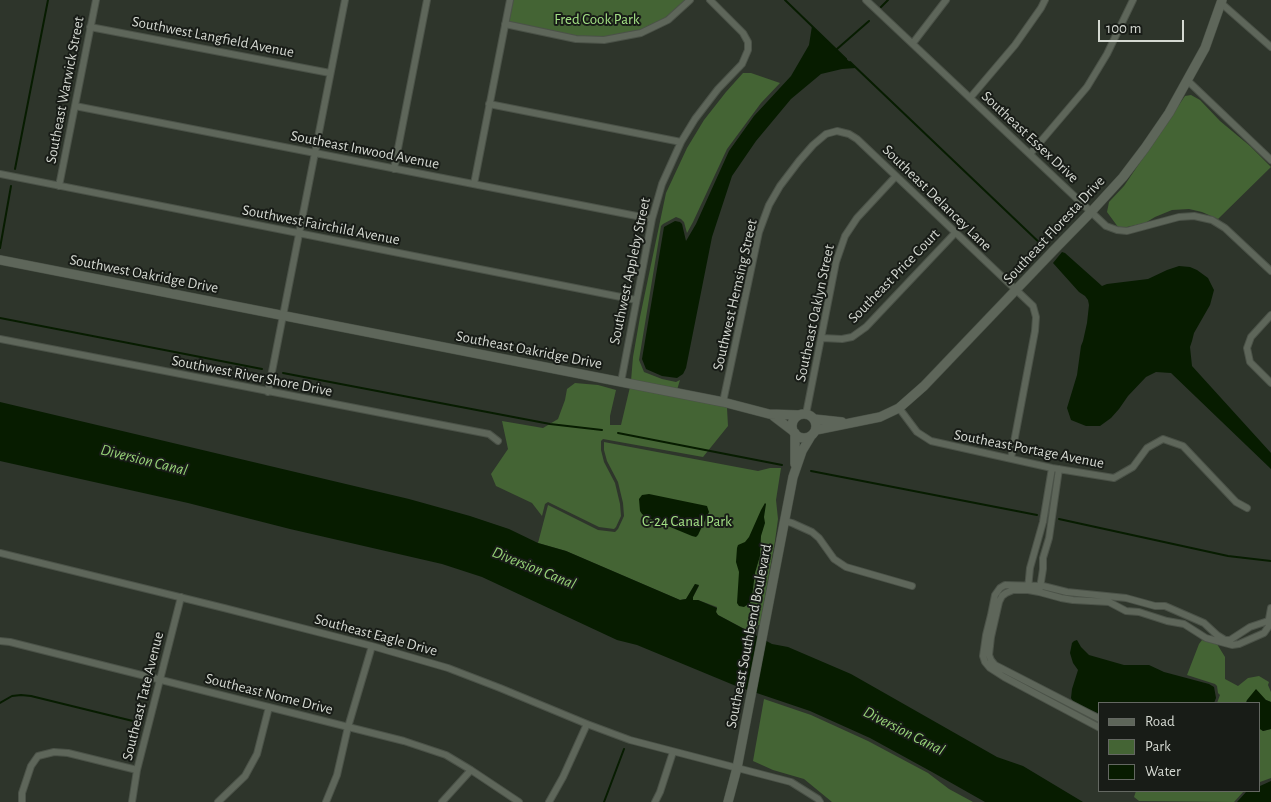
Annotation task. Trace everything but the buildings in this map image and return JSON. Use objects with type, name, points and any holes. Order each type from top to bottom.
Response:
[{"type":"street","name":"Southeast Warwick Street","points":[[59,186],[96,0]]},
{"type":"street","points":[[268,392],[344,0]]},
{"type":"street","points":[[394,169],[427,0]]},
{"type":"street","points":[[474,184],[510,0]]},
{"type":"street","points":[[505,24],[576,39],[604,40],[642,33],[668,20],[690,0]]},
{"type":"street","name":"Southwest Appleby Street","points":[[621,382],[652,219],[662,184],[680,142],[706,104],[742,64],[748,50],[748,42],[743,32],[710,0]]},
{"type":"street","name":"Southeast Essex Drive","points":[[866,0],[1106,226],[1128,231],[1179,217],[1194,216],[1212,220],[1225,228],[1271,271]]},
{"type":"street","points":[[913,43],[946,0]]},
{"type":"street","points":[[970,98],[1015,45],[1045,0]]},
{"type":"street","points":[[1030,154],[1087,87],[1107,54],[1133,0]]},
{"type":"street","points":[[1221,2],[1271,47]]},
{"type":"street","name":"Southeast Floresta Drive","points":[[813,433],[847,423],[880,417],[899,408],[924,386],[1091,212],[1123,177],[1169,113],[1205,48],[1221,2]]},
{"type":"street","name":"Southwest Langfield Avenue","points":[[90,27],[330,72]]},
{"type":"street","points":[[1188,81],[1271,160]]},
{"type":"street","points":[[490,104],[680,142]]},
{"type":"street","name":"Southeast Inwood Avenue","points":[[75,106],[652,219]]},
{"type":"street","name":"Southeast Delancey Lane","points":[[837,131],[857,139],[1033,306],[1036,317],[1035,330],[1010,458]]},
{"type":"street","name":"Southwest Hemsing Street","points":[[723,402],[760,232],[769,205],[780,186],[813,145],[826,134],[837,131]]},
{"type":"street","name":"Southwest Fairchild Avenue","points":[[0,174],[636,300]]},
{"type":"street","name":"Southeast Oaklyn Street","points":[[806,416],[836,262],[845,236],[857,218],[896,176]]},
{"type":"street","name":"Southeast Price Court","points":[[822,338],[842,339],[852,337],[866,327],[955,232]]},
{"type":"street","name":"Southwest Oakridge Drive","points":[[0,260],[283,316]]},
{"type":"street","points":[[1271,315],[1251,337],[1247,348],[1250,362],[1271,383]]},
{"type":"street","name":"Southeast Oakridge Drive","points":[[283,316],[723,402],[770,414],[806,416]]},
{"type":"street","name":"Southwest River Shore Drive","points":[[0,339],[489,434],[498,441]]},
{"type":"street","name":"Southeast Portage Avenue","points":[[899,408],[917,432],[930,441],[1055,468],[1114,478],[1133,467],[1147,448],[1163,439],[1183,446],[1236,502],[1247,508]]},
{"type":"street","name":"Southeast Oakridge Drive","points":[[770,414],[794,432]]},
{"type":"street","points":[[806,416],[816,422],[813,433],[804,438],[797,436],[792,428],[794,420],[806,416]]},
{"type":"street","name":"Southeast Floresta Drive","points":[[806,416],[847,423]]},
{"type":"street","name":"Southeast Southbend Boulevard","points":[[794,432],[794,474]]},
{"type":"street","name":"Southeast Southbend Boulevard","points":[[728,802],[737,768],[794,474],[802,451],[813,433]]},
{"type":"street","points":[[1028,588],[1030,568],[1055,468]]},
{"type":"street","points":[[1040,589],[1043,558],[1049,538],[1055,497],[1055,468]]},
{"type":"street","points":[[1047,496],[1055,497]]},
{"type":"street","points":[[785,521],[792,522],[812,532],[819,538],[834,559],[846,567],[912,586]]},
{"type":"street","name":"Southeast Eagle Drive","points":[[0,553],[372,646],[448,668],[630,740],[791,782],[820,802]]},
{"type":"street","points":[[1098,723],[1053,699],[1004,677],[985,662],[983,656],[986,635],[991,625],[994,595],[1000,588],[1005,585],[1040,589],[1061,598],[1088,601],[1126,598],[1165,606],[1204,623],[1216,635],[1232,645],[1239,644],[1264,633],[1270,621],[1271,608]]},
{"type":"street","name":"Southeast Tate Avenue","points":[[132,802],[137,770],[181,597]]},
{"type":"street","points":[[1103,599],[1126,611],[1139,612],[1184,624],[1206,638],[1225,641],[1230,640],[1250,627],[1270,621]]},
{"type":"street","points":[[1156,617],[1158,606]]},
{"type":"street","name":"Southeast Nome Drive","points":[[0,641],[404,741],[446,755],[519,802]]},
{"type":"street","points":[[326,802],[337,775],[348,727],[372,646]]},
{"type":"street","points":[[218,802],[245,776],[257,754],[269,707]]},
{"type":"street","points":[[549,802],[563,777],[586,724]]},
{"type":"street","points":[[22,802],[22,794],[31,766],[38,756],[54,752],[68,753],[137,770]]},
{"type":"street","points":[[655,802],[673,752]]},
{"type":"street","points":[[442,802],[471,770]]},
{"type":"green space","name":"Fred Cook Park","points":[[512,0],[686,0],[665,19],[643,30],[610,37],[576,37],[507,23]]},
{"type":"green space","points":[[743,73],[751,73],[780,83],[761,103],[727,149],[687,233],[684,222],[676,217],[661,226],[639,360],[644,372],[662,379],[676,382],[680,380],[677,390],[631,381],[640,317],[666,193],[687,148],[704,120]]},
{"type":"green space","points":[[1191,95],[1200,100],[1220,121],[1250,146],[1271,167],[1218,219],[1189,209],[1172,210],[1145,223],[1118,227],[1107,212],[1109,202],[1124,186],[1185,96]]},
{"type":"green space","points":[[575,383],[598,385],[616,390],[610,416],[610,425],[621,425],[630,387],[721,405],[727,408],[728,426],[703,457],[603,439],[601,441],[601,450],[604,462],[615,483],[620,504],[621,516],[614,529],[599,527],[548,502],[545,504],[542,516],[532,503],[496,486],[491,474],[508,449],[502,421],[543,428],[558,419],[567,389]]},
{"type":"green space","name":"C-24 Canal Park","points":[[604,442],[758,471],[781,468],[776,500],[778,519],[775,541],[760,625],[758,625],[754,634],[718,615],[716,612],[717,607],[693,600],[699,586],[695,584],[686,599],[680,600],[566,551],[538,543],[548,505],[598,530],[615,532],[618,529],[624,516],[623,503],[618,482],[607,461]]},
{"type":"green space","points":[[1202,640],[1217,644],[1225,657],[1225,679],[1238,686],[1248,678],[1259,676],[1269,682],[1271,702],[1266,700],[1247,700],[1246,702],[1217,702],[1220,695],[1215,684],[1187,675]]},
{"type":"green space","points":[[764,699],[811,715],[868,741],[928,773],[949,789],[973,802],[832,802],[804,779],[773,770],[753,761]]},
{"type":"green space","points":[[1271,729],[1271,778],[1261,782],[1261,730]]},
{"type":"green space","points":[[1136,792],[1243,792],[1234,802],[1139,801],[1134,797]]},
{"type":"water","points":[[812,26],[856,68],[821,74],[791,99],[756,141],[732,176],[712,237],[686,368],[683,374],[677,378],[662,376],[646,369],[642,359],[664,227],[675,221],[680,222],[686,241],[696,224],[729,151],[754,116],[791,76],[809,45]]},
{"type":"water","points":[[1062,252],[1102,286],[1148,279],[1179,266],[1190,267],[1208,278],[1214,290],[1210,305],[1194,333],[1190,347],[1192,366],[1271,453],[1271,469],[1171,373],[1156,372],[1146,377],[1111,418],[1100,426],[1086,426],[1071,420],[1067,408],[1077,375],[1089,305],[1085,296],[1079,292],[1053,263]]},
{"type":"water","name":"Diversion Canal","points":[[0,402],[409,499],[470,516],[509,529],[538,543],[566,551],[680,600],[686,599],[695,584],[699,585],[693,600],[698,600],[717,608],[716,612],[718,615],[772,644],[788,647],[851,674],[997,757],[1023,766],[1083,802],[985,802],[870,738],[810,711],[736,686],[637,645],[617,640],[482,577],[442,564],[188,503],[0,461]]},
{"type":"water","points":[[649,494],[707,506],[709,512],[698,535],[696,537],[692,536],[642,514],[639,499],[642,495]]},
{"type":"water","points":[[765,503],[765,523],[761,536],[760,556],[755,573],[752,597],[750,603],[744,607],[739,606],[737,603],[739,572],[736,562],[737,548],[738,545],[745,542],[749,537]]},
{"type":"water","points":[[1077,640],[1089,655],[1124,665],[1149,665],[1164,672],[1209,684],[1214,687],[1216,698],[1214,702],[1098,702],[1098,713],[1074,703],[1071,698],[1072,689],[1078,670],[1073,663],[1070,653],[1074,641]]},
{"type":"water","points":[[1256,689],[1266,700],[1271,702],[1271,729],[1261,730],[1261,702],[1246,702]]},
{"type":"water","points":[[1271,781],[1271,802],[1237,802],[1246,792],[1261,792],[1261,786]]},
{"type":"waterway","points":[[15,169],[48,0]]},
{"type":"waterway","points":[[785,0],[846,59]]},
{"type":"waterway","points":[[881,7],[888,0]]},
{"type":"waterway","points":[[837,49],[869,21]]},
{"type":"waterway","points":[[850,62],[1044,247]]},
{"type":"waterway","points":[[0,248],[11,186]]},
{"type":"waterway","points":[[0,318],[262,369]]},
{"type":"waterway","points":[[283,373],[550,424],[602,430]]},
{"type":"waterway","points":[[618,433],[782,465]]},
{"type":"waterway","points":[[811,471],[1037,515]]},
{"type":"waterway","points":[[1059,519],[1228,556],[1271,561]]},
{"type":"waterway","points":[[0,703],[12,696],[31,696],[141,723]]},
{"type":"waterway","points":[[604,802],[624,749]]}]
